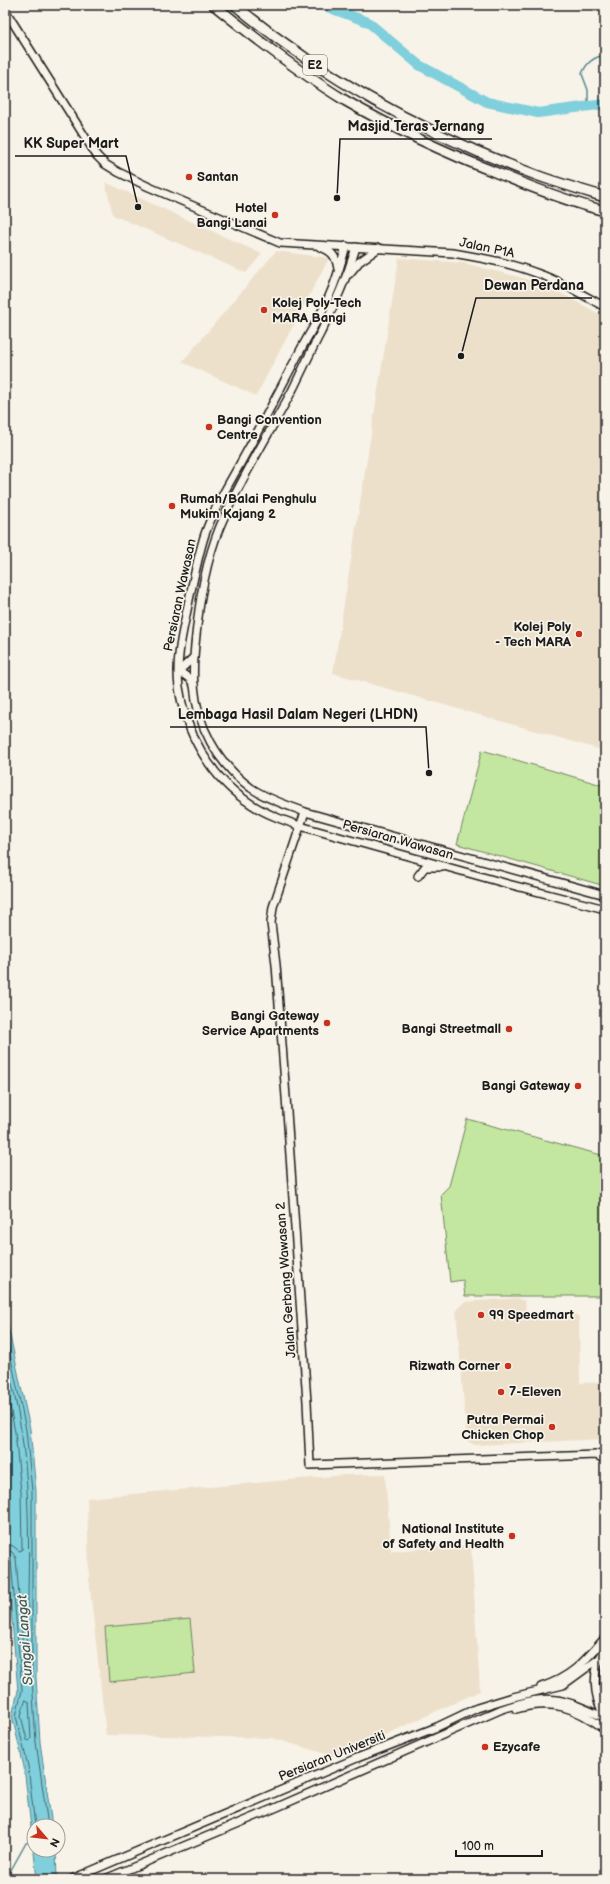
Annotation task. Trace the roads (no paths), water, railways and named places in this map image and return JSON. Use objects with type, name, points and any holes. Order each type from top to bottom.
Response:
[{"type":"highway","name":"E2","points":[[214,5],[265,46],[346,101],[376,117],[484,168],[531,187],[605,211]]},
{"type":"highway","name":"E2","points":[[235,5],[314,64],[386,108],[435,133],[475,150],[537,175],[605,197]]},
{"type":"main road","points":[[5,10],[86,140],[105,164],[149,187],[280,243],[309,244],[328,249],[336,258],[338,273]]},
{"type":"main road","name":"Jalan P1A","points":[[309,244],[453,253],[515,266],[561,283],[605,307]]},
{"type":"main road","name":"Persiaran Wawasan","points":[[346,246],[330,296],[222,497],[206,534],[193,583],[179,657],[179,686],[186,718],[195,740],[208,763],[231,790],[270,815],[300,826],[605,909]]},
{"type":"main road","name":"Persiaran Wawasan","points":[[356,247],[348,276],[293,389],[225,515],[208,563],[198,615],[194,657],[194,685],[198,709],[205,733],[217,753],[232,771],[252,788],[274,800],[305,812],[605,895]]},
{"type":"main road","points":[[348,276],[359,262],[378,248]]},
{"type":"main road","points":[[274,402],[285,392],[293,389],[291,375],[292,367]]},
{"type":"main road","points":[[225,515],[225,505],[222,497],[232,492],[242,482]]},
{"type":"main road","points":[[194,657],[179,671],[190,679],[194,685]]},
{"type":"main road","name":"Jalan Gerbang Wawasan 2","points":[[305,812],[273,907],[271,924],[276,965],[287,1110],[310,1464],[597,1455],[605,1451]]},
{"type":"main road","points":[[285,821],[293,828],[296,839],[305,831],[315,830]]},
{"type":"main road","points":[[418,876],[426,867],[447,867]]},
{"type":"main road","points":[[597,1455],[605,1460]]},
{"type":"main road","points":[[477,1708],[506,1694],[542,1687],[570,1675],[583,1664],[605,1638]]},
{"type":"main road","points":[[605,1649],[600,1658],[596,1673],[595,1689],[597,1699],[605,1718]]},
{"type":"main road","name":"Persiaran Universiti","points":[[72,1879],[357,1758],[437,1727],[477,1708],[513,1697],[563,1685],[600,1658]]},
{"type":"main road","name":"Persiaran Universiti","points":[[105,1879],[275,1808],[477,1719],[527,1701],[550,1698],[568,1702],[605,1718]]},
{"type":"main road","points":[[477,1719],[522,1707],[544,1704],[560,1705],[582,1714],[605,1729]]},
{"type":"water","name":"Sungai Langat","points":[[5,1312],[30,1429],[36,1491],[36,1677],[40,1742],[51,1818],[30,1818],[24,1767],[12,1716],[18,1691],[5,1539]]},
{"type":"water","points":[[35,1858],[56,1858],[57,1879],[37,1879]]},
{"type":"waterway","points":[[322,5],[368,22],[419,65],[487,102],[538,113],[605,104]]},
{"type":"waterway","points":[[588,105],[588,90],[582,74],[590,61],[605,55]]},
{"type":"waterway","points":[[6,1879],[26,1843]]},
{"type":"place","name":"Santan","points":[[189,177]]},
{"type":"place","name":"Masjid Teras Jernang","points":[[337,198]]},
{"type":"place","name":"KK Super Mart","points":[[138,207]]},
{"type":"place","name":"Hotel Bangi Lanai","points":[[275,215]]},
{"type":"place","name":"Kolej Poly-Tech MARA Bangi","points":[[264,310]]},
{"type":"place","name":"Dewan Perdana","points":[[461,356]]},
{"type":"place","name":"Bangi Convention Centre","points":[[209,427]]},
{"type":"place","name":"Rumah/Balai Penghulu Mukim Kajang 2","points":[[172,506]]},
{"type":"place","name":"Kolej Poly - Tech MARA","points":[[579,634]]},
{"type":"place","name":"Lembaga Hasil Dalam Negeri (LHDN)","points":[[429,773]]},
{"type":"place","name":"Bangi Gateway Service Apartments","points":[[327,1023]]},
{"type":"place","name":"Bangi Streetmall","points":[[509,1029]]},
{"type":"place","name":"Bangi Gateway","points":[[578,1086]]},
{"type":"place","name":"99 Speedmart","points":[[481,1315]]},
{"type":"place","name":"Rizwath Corner","points":[[508,1366]]},
{"type":"place","name":"7-Eleven","points":[[501,1392]]},
{"type":"place","name":"Putra Permai Chicken Chop","points":[[552,1427]]},
{"type":"place","name":"National Institute of Safety and Health","points":[[512,1536]]},
{"type":"place","name":"Ezycafe","points":[[485,1747]]}]
